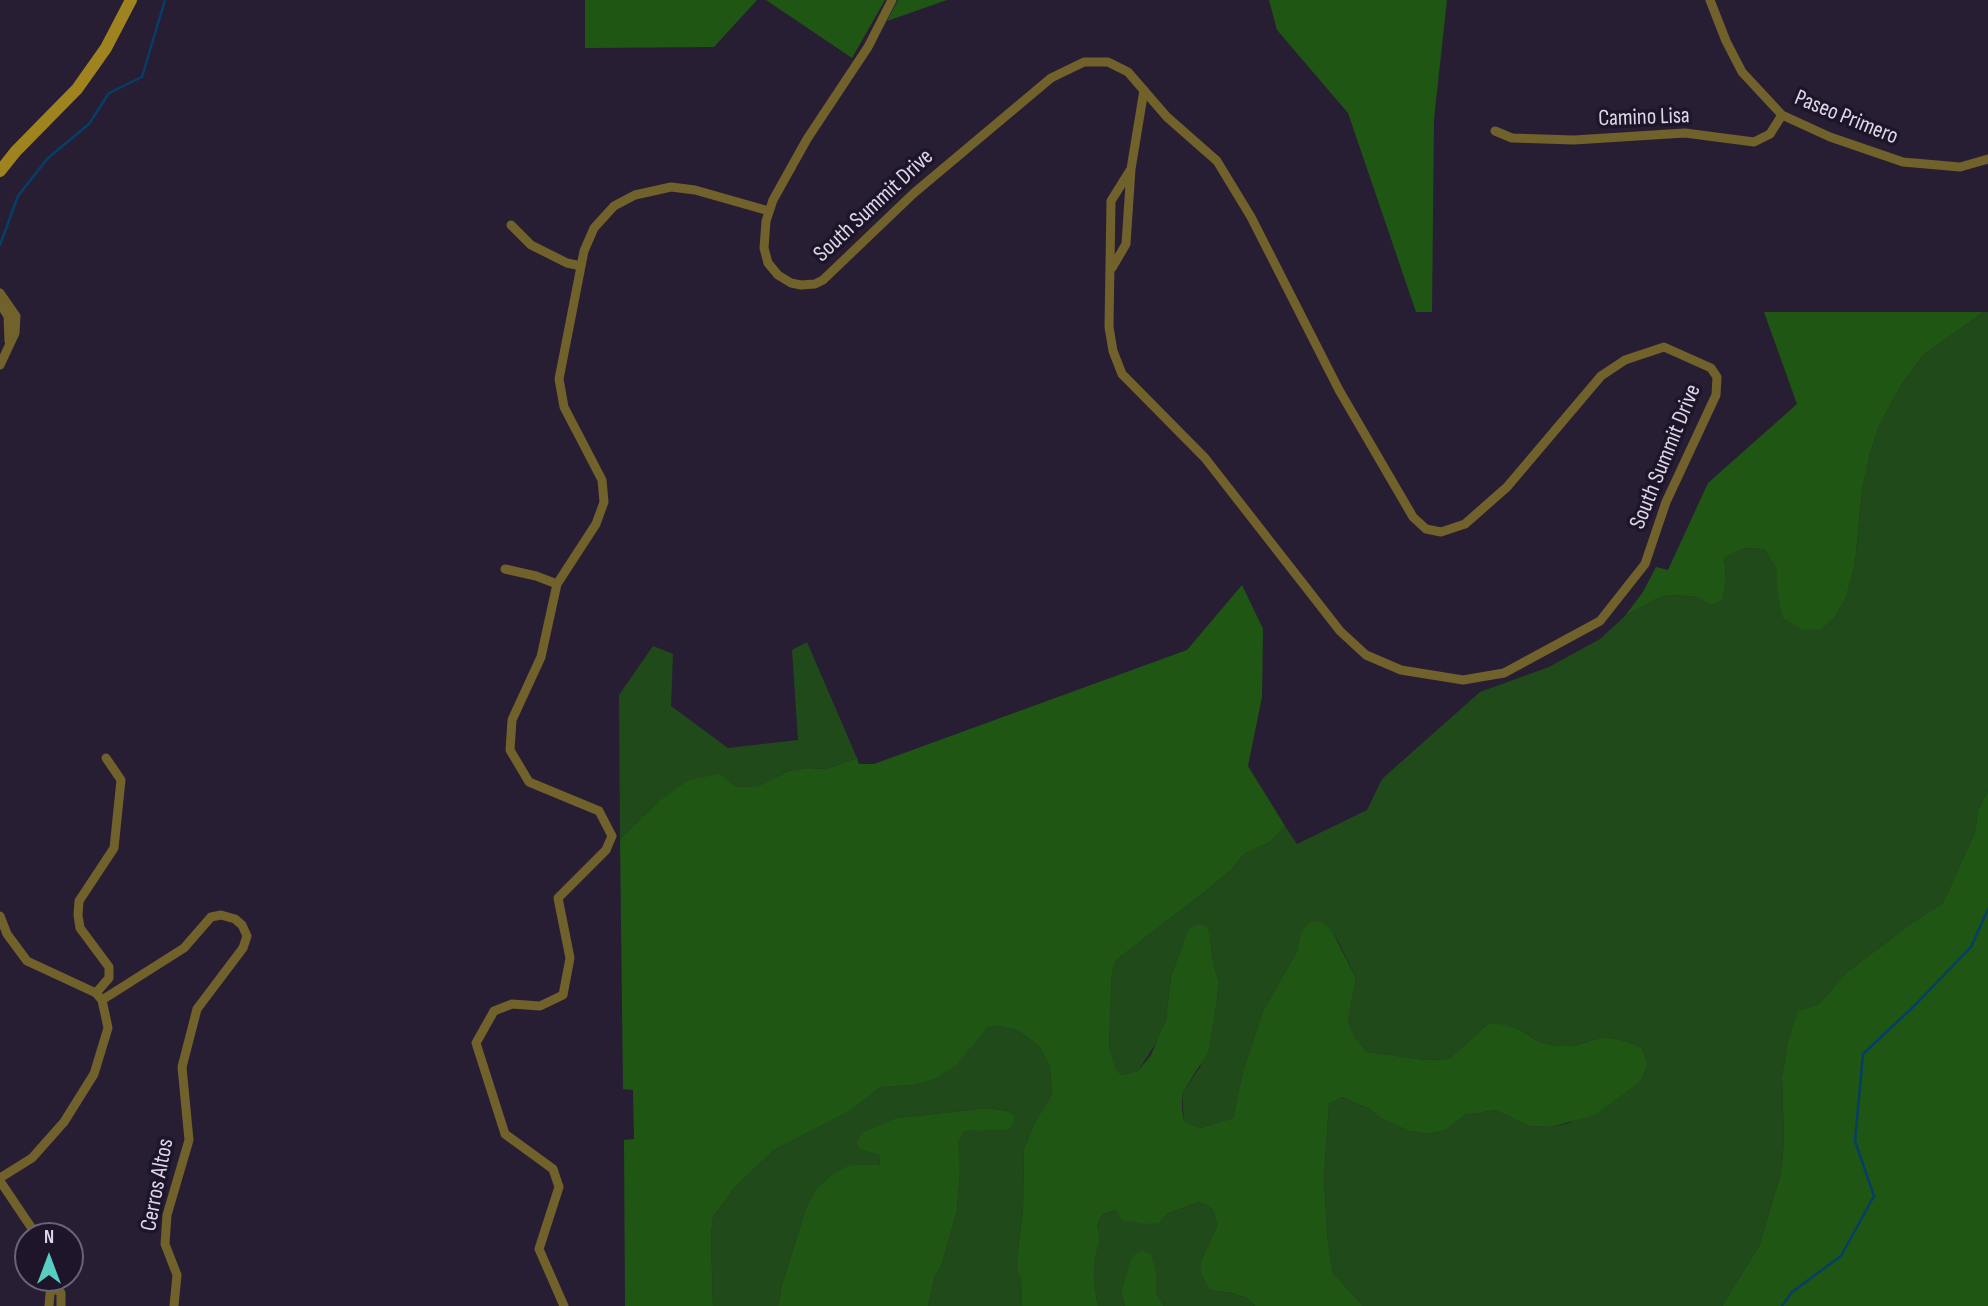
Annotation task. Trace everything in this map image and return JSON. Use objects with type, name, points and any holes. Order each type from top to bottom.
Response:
[{"type":"main road","points":[[0,171],[77,89],[106,48],[131,0]]},
{"type":"street","name":"South Summit Drive","points":[[892,0],[850,77],[807,139],[769,211],[764,240],[768,263],[778,275],[792,283],[816,284],[830,275],[923,186],[1051,78],[1084,62],[1108,62],[1128,72],[1167,117],[1217,161],[1251,217],[1339,390],[1413,517],[1426,529],[1441,532],[1465,524],[1507,487],[1601,376],[1625,360],[1664,347],[1711,368],[1717,377],[1716,395],[1666,502],[1645,564],[1600,621],[1504,673],[1463,680],[1401,670],[1366,654],[1340,631],[1205,458],[1122,374],[1113,351],[1109,327],[1111,201],[1131,169]]},
{"type":"street","name":"Paseo Primero","points":[[1710,0],[1742,72],[1782,115],[1830,137],[1903,162],[1960,167],[1988,159]]},
{"type":"street","name":"South Summit Drive","points":[[1111,270],[1126,244],[1131,169],[1144,90]]},
{"type":"street","name":"Camino Lisa","points":[[1495,131],[1513,138],[1574,140],[1685,132],[1754,142],[1770,134],[1782,115]]},
{"type":"street","points":[[564,1306],[539,1249],[559,1187],[554,1169],[505,1134],[475,1043],[494,1010],[512,1004],[540,1006],[564,995],[570,958],[558,898],[606,850],[612,836],[599,811],[530,782],[509,750],[512,720],[541,657],[557,584],[596,524],[604,502],[602,480],[564,407],[559,379],[581,266],[589,239],[605,213],[624,199],[647,191],[683,187],[769,211]]},
{"type":"street","points":[[511,225],[531,245],[566,263],[581,266]]},
{"type":"street","points":[[0,293],[16,316],[15,333],[0,365]]},
{"type":"street","points":[[0,303],[8,316],[9,346]]},
{"type":"street","points":[[505,569],[557,584]]},
{"type":"street","points":[[28,1222],[0,1180],[32,1158],[64,1122],[94,1074],[108,1028],[99,996],[109,978],[109,967],[80,928],[78,915],[79,901],[114,848],[121,780],[106,758]]},
{"type":"street","name":"Cerros Altos","points":[[99,996],[184,948],[211,917],[221,915],[235,919],[242,925],[247,936],[243,947],[197,1009],[181,1067],[189,1140],[167,1215],[165,1244],[177,1275],[174,1306]]},
{"type":"street","points":[[0,916],[7,934],[27,961],[99,996]]},
{"type":"green space","points":[[585,0],[757,0],[714,47],[585,48]]},
{"type":"green space","points":[[766,0],[885,0],[852,58]]},
{"type":"green space","points":[[898,0],[947,0],[887,21]]},
{"type":"green space","points":[[1269,0],[1447,0],[1434,119],[1432,312],[1416,312],[1348,113],[1277,30]]},
{"type":"green space","points":[[1764,312],[1984,312],[1923,355],[1900,387],[1880,424],[1870,453],[1862,491],[1855,563],[1850,583],[1845,600],[1834,618],[1822,629],[1803,630],[1783,618],[1777,589],[1777,570],[1764,549],[1745,548],[1724,558],[1726,576],[1722,600],[1711,605],[1697,597],[1671,595],[1658,598],[1625,616],[1643,592],[1656,567],[1668,570],[1708,483],[1797,404]]},
{"type":"green space","points":[[1984,312],[1988,312],[1988,791],[1978,810],[1975,832],[1943,903],[1847,972],[1787,1046],[1782,1077],[1784,1142],[1781,1173],[1759,1246],[1722,1306],[1363,1306],[1333,1273],[1328,1244],[1324,1178],[1329,1104],[1340,1097],[1370,1109],[1380,1118],[1409,1131],[1426,1134],[1446,1130],[1465,1115],[1495,1110],[1529,1126],[1551,1127],[1569,1123],[1641,1081],[1648,1064],[1642,1048],[1626,1041],[1603,1037],[1574,1046],[1555,1046],[1537,1041],[1517,1028],[1488,1024],[1449,1059],[1426,1060],[1367,1052],[1355,1038],[1348,1020],[1356,978],[1332,931],[1300,936],[1297,951],[1263,1011],[1243,1071],[1233,1118],[1200,1128],[1184,1121],[1182,1094],[1200,1067],[1217,998],[1219,982],[1210,937],[1189,929],[1171,976],[1166,1020],[1160,1037],[1138,1071],[1121,1075],[1114,1068],[1109,1046],[1112,972],[1116,960],[1231,870],[1244,854],[1270,842],[1285,826],[1297,844],[1367,810],[1382,779],[1480,692],[1549,667],[1600,639],[1625,616],[1658,598],[1671,595],[1697,597],[1711,605],[1726,576],[1724,558],[1745,548],[1764,549],[1777,570],[1777,589],[1822,629],[1834,618],[1845,600],[1850,583],[1855,563],[1862,491],[1870,453],[1880,424],[1900,387],[1923,355]]},
{"type":"green space","points":[[1242,585],[1263,629],[1262,697],[1248,766],[1285,826],[1270,842],[1244,854],[1231,870],[1116,960],[1112,973],[1109,1046],[1115,1068],[1121,1075],[1138,1071],[1151,1055],[1166,1020],[1171,976],[1189,928],[1207,926],[1219,982],[1217,998],[1208,1052],[1182,1094],[1182,1108],[1184,1121],[1200,1128],[1233,1118],[1243,1071],[1263,1011],[1297,951],[1300,936],[1308,924],[1316,921],[1332,931],[1356,978],[1348,1020],[1355,1038],[1367,1052],[1426,1060],[1449,1059],[1488,1024],[1498,1024],[1517,1028],[1537,1041],[1555,1046],[1574,1046],[1603,1037],[1626,1041],[1642,1048],[1648,1064],[1641,1081],[1594,1115],[1551,1127],[1529,1126],[1495,1110],[1465,1115],[1446,1130],[1426,1134],[1409,1131],[1380,1118],[1370,1109],[1341,1097],[1329,1104],[1324,1178],[1328,1244],[1333,1273],[1363,1306],[1255,1306],[1247,1298],[1209,1290],[1201,1274],[1201,1261],[1217,1226],[1210,1206],[1198,1202],[1167,1214],[1159,1223],[1143,1224],[1122,1220],[1116,1210],[1103,1214],[1097,1225],[1100,1239],[1095,1259],[1094,1283],[1098,1306],[1022,1306],[1021,1279],[1016,1268],[1023,1208],[1024,1149],[1035,1122],[1052,1094],[1050,1066],[1038,1045],[1017,1030],[999,1026],[987,1028],[956,1065],[936,1078],[912,1085],[881,1087],[850,1111],[774,1150],[734,1188],[713,1217],[713,1306],[625,1306],[624,1140],[634,1139],[633,1090],[623,1089],[620,839],[658,802],[689,780],[720,774],[735,787],[758,786],[789,771],[826,769],[857,758],[859,764],[874,764],[1187,650]]},
{"type":"green space","points":[[807,642],[857,758],[826,769],[789,771],[758,786],[735,787],[658,802],[620,839],[619,695],[653,646],[673,654],[671,706],[728,748],[798,740],[792,650]]},
{"type":"green space","points":[[1988,791],[1988,1306],[1722,1306],[1759,1246],[1781,1173],[1784,1142],[1782,1077],[1787,1046],[1798,1011],[1819,1005],[1847,972],[1943,903],[1975,832],[1978,810]]},
{"type":"green space","points":[[999,1026],[1017,1030],[1038,1045],[1050,1066],[1052,1094],[1035,1122],[1024,1149],[1023,1208],[1016,1268],[1021,1279],[1022,1306],[928,1306],[957,1211],[960,1171],[957,1141],[964,1131],[976,1130],[1015,1117],[1007,1111],[989,1108],[897,1118],[869,1151],[879,1155],[880,1165],[850,1165],[805,1211],[778,1306],[713,1306],[713,1217],[734,1188],[774,1150],[850,1111],[881,1087],[912,1085],[973,1043],[987,1028]]},
{"type":"green space","points":[[989,1108],[1007,1111],[1015,1116],[1010,1129],[964,1131],[958,1141],[960,1171],[957,1211],[928,1306],[778,1306],[805,1211],[817,1188],[850,1165],[880,1165],[879,1155],[859,1148],[857,1142],[862,1133],[897,1118]]},
{"type":"green space","points":[[1198,1202],[1210,1206],[1217,1226],[1201,1261],[1201,1274],[1209,1290],[1247,1298],[1255,1306],[1164,1306],[1156,1293],[1156,1273],[1121,1293],[1125,1306],[1098,1306],[1094,1283],[1095,1259],[1100,1239],[1097,1226],[1103,1214],[1116,1210],[1159,1223],[1167,1214]]},
{"type":"green space","points":[[1142,1250],[1151,1255],[1156,1272],[1156,1293],[1164,1306],[1125,1306],[1121,1293],[1128,1269],[1133,1256]]},
{"type":"waterway","points":[[0,245],[18,196],[47,159],[89,124],[109,93],[142,77],[165,0]]},
{"type":"waterway","points":[[1782,1306],[1792,1292],[1841,1256],[1874,1196],[1855,1141],[1863,1054],[1971,947],[1988,909]]}]
